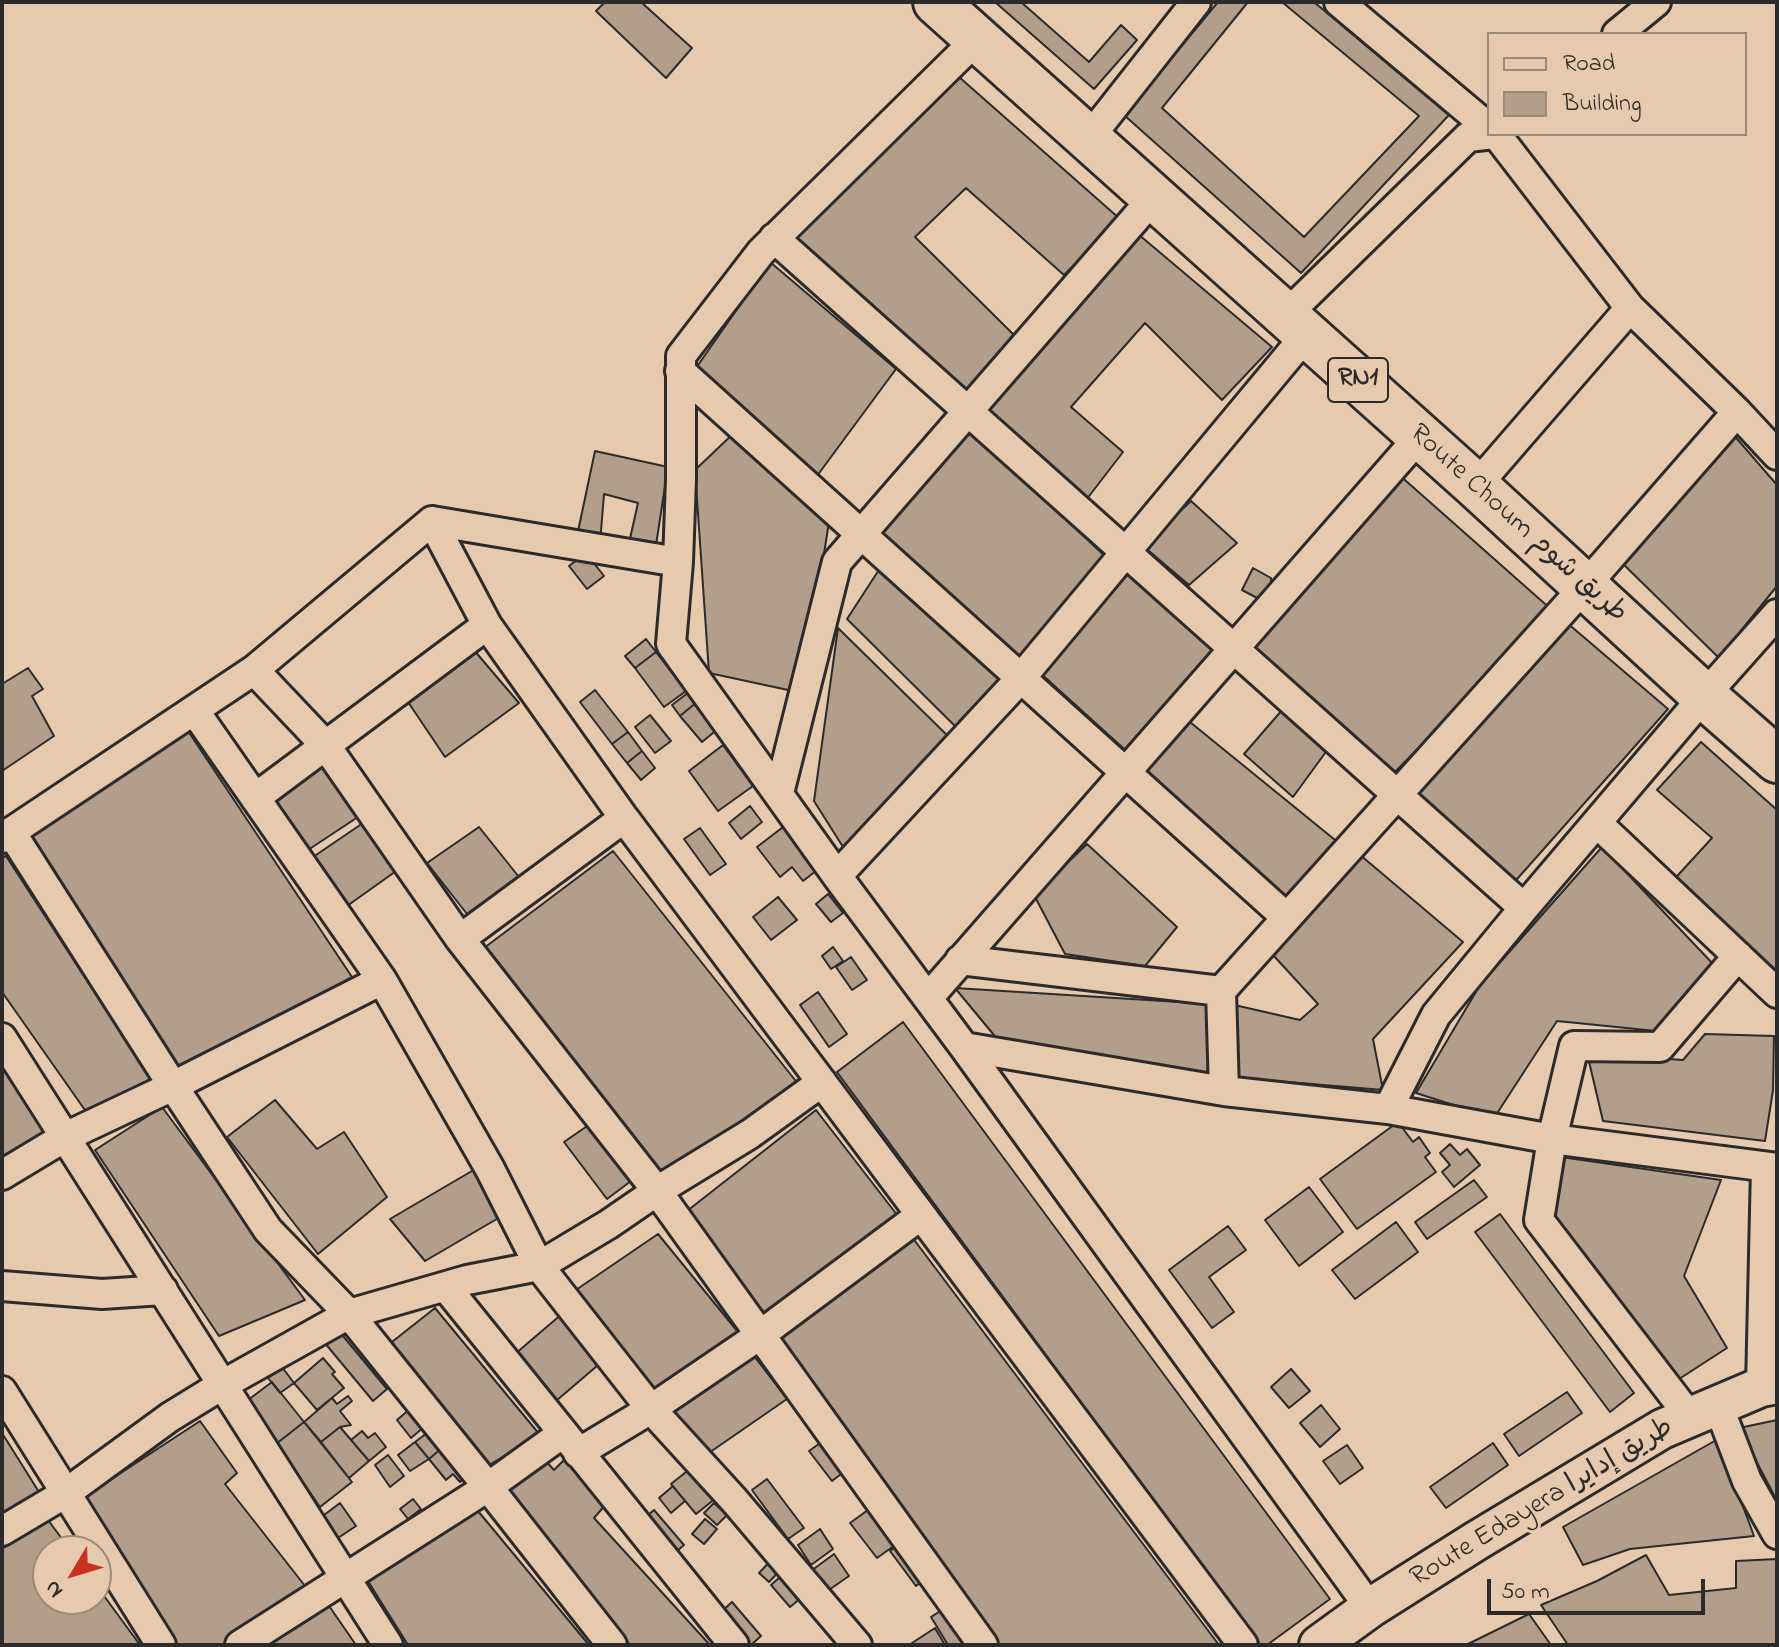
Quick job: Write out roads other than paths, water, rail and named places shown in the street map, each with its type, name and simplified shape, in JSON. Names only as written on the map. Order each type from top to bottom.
[{"type":"highway","name":"Route Choum طريق شوم","points":[[936,2],[1297,324],[1777,760]]},
{"type":"street","points":[[1089,138],[1196,2]]},
{"type":"street","points":[[1339,2],[1487,126]]},
{"type":"street","points":[[1619,32],[1656,2]]},
{"type":"street","points":[[977,39],[774,238],[681,356],[681,479],[671,644],[1370,1608]]},
{"type":"street","points":[[837,876],[1021,678],[1127,553],[1297,324],[1468,137],[1487,135]]},
{"type":"street","points":[[1497,136],[1630,308],[1777,455]]},
{"type":"street","points":[[779,793],[837,562],[1154,197]]},
{"type":"street","points":[[774,238],[1524,908]]},
{"type":"street","points":[[1476,486],[1630,308]]},
{"type":"street","points":[[680,371],[1286,917]]},
{"type":"street","points":[[1224,1091],[1221,991],[1737,412]]},
{"type":"street","points":[[928,998],[1420,436]]},
{"type":"street","points":[[612,1645],[349,1314],[268,1230],[6,835],[254,670],[432,521],[678,562]]},
{"type":"street","points":[[432,521],[487,625],[624,818],[1243,1645]]},
{"type":"street","points":[[1388,1109],[1436,1015],[1704,696],[1777,614]]},
{"type":"street","points":[[255,798],[487,625]]},
{"type":"street","points":[[254,670],[326,746],[460,939],[657,1191],[983,1645]]},
{"type":"street","points":[[194,710],[382,980],[490,1169],[539,1266],[651,1409],[734,1500],[857,1645]]},
{"type":"street","points":[[460,939],[624,818]]},
{"type":"street","points":[[1597,823],[1777,993]]},
{"type":"street","points":[[1738,956],[1660,1047],[1574,1046],[1552,1139],[1539,1220],[1704,1411],[1777,1534]]},
{"type":"street","points":[[960,960],[1221,991]]},
{"type":"street","points":[[2,1175],[65,1137],[382,980]]},
{"type":"street","points":[[2,1038],[388,1645]]},
{"type":"street","points":[[964,1047],[1224,1091],[1388,1109],[1552,1139],[1772,1168],[1769,1386]]},
{"type":"street","points":[[2,1531],[66,1493],[170,1417],[349,1314],[467,1280],[539,1266],[750,1134],[822,1082]]},
{"type":"street","points":[[240,1645],[488,1487],[570,1443],[651,1409],[760,1335],[921,1215]]},
{"type":"street","points":[[2,1286],[102,1294],[163,1290]]},
{"type":"street","points":[[446,1287],[734,1645]]},
{"type":"street","name":"Route Edayera طريق إدايرا","points":[[1319,1645],[1370,1608],[1662,1429],[1769,1386]]},
{"type":"street","points":[[2,1391],[161,1645]]}]
